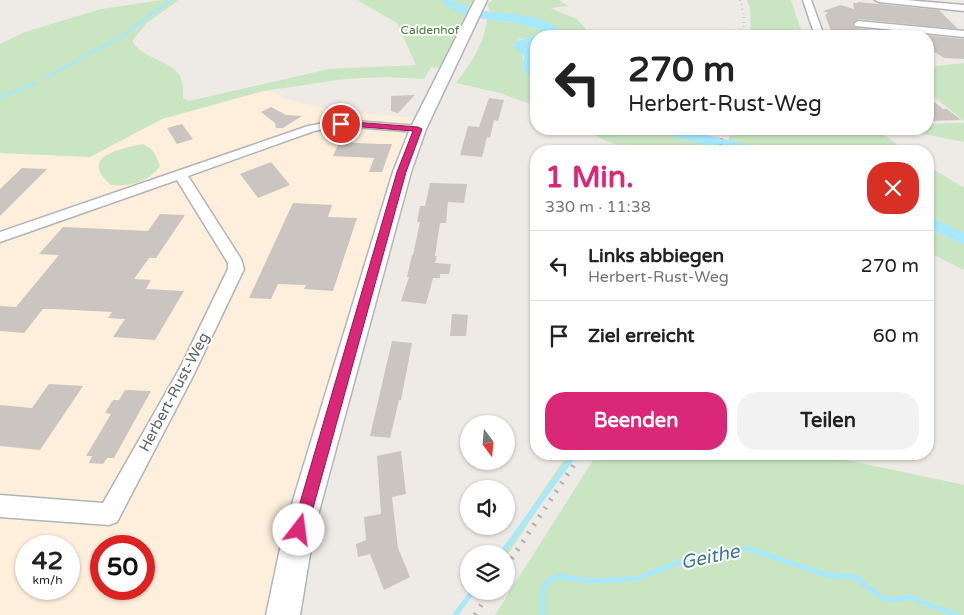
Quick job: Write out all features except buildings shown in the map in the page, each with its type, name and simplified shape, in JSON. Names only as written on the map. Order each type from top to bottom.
[{"type":"main road","points":[[283,615],[299,530],[402,172],[418,129],[480,2]]},
{"type":"street","points":[[807,0],[818,30]]},
{"type":"street","points":[[879,0],[963,8]]},
{"type":"street","points":[[858,24],[922,30]]},
{"type":"street","points":[[934,31],[964,34]]},
{"type":"street","points":[[0,237],[304,131],[327,125],[341,124],[418,129]]},
{"type":"street","name":"Herbert-Rust-Weg","points":[[1,508],[109,514],[186,373],[236,269],[236,263],[181,175]]},
{"type":"shaded area","points":[[263,91],[274,92],[285,99],[340,111],[414,118],[265,615],[0,615],[0,153],[90,157],[162,119]]},
{"type":"green space","name":"Caldenhof","points":[[163,0],[179,0],[147,23],[132,41],[144,53],[174,69],[182,82],[183,98],[189,101],[329,69],[416,65],[397,23],[357,0],[473,0],[442,68],[431,67],[424,79],[385,77],[345,79],[263,91],[162,119],[90,157],[0,153],[0,44],[25,32],[101,9]]},
{"type":"green space","points":[[493,0],[559,0],[568,6],[550,8],[577,19],[587,30],[557,30],[550,25],[491,12],[487,4]]},
{"type":"green space","points":[[747,0],[791,0],[801,30],[751,30],[750,8]]},
{"type":"green space","points":[[487,18],[525,24],[539,30],[530,30],[530,37],[517,40],[530,77],[530,104],[500,93],[456,83],[472,60],[486,27]]},
{"type":"green space","points":[[964,63],[964,121],[934,97],[934,66]]},
{"type":"green space","points":[[964,123],[964,142],[929,135],[934,135],[934,124]]},
{"type":"green space","points":[[594,135],[669,135],[708,145],[617,145]]},
{"type":"green space","points":[[730,135],[884,135],[898,145],[745,145],[728,141]]},
{"type":"green space","points":[[143,144],[152,150],[160,166],[145,180],[131,184],[111,185],[102,175],[99,167],[101,161],[114,152]]},
{"type":"green space","points":[[934,170],[964,188],[964,233],[934,219]]},
{"type":"green space","points":[[934,231],[964,245],[964,270],[934,255]]},
{"type":"green space","points":[[564,460],[570,460],[514,545],[506,545],[513,535],[515,535],[515,532]]},
{"type":"green space","points":[[593,460],[846,460],[964,485],[964,615],[495,615],[505,600],[515,600],[515,583]]},
{"type":"water","points":[[491,12],[550,25],[557,30],[540,30],[517,22],[487,18]]},
{"type":"water","points":[[530,37],[530,77],[524,71],[524,56],[514,47],[517,41]]},
{"type":"water","points":[[669,135],[700,135],[717,139],[716,145],[708,145]]},
{"type":"water","points":[[934,219],[964,233],[964,245],[934,231]]},
{"type":"waterway","points":[[46,78],[125,34],[171,0]]},
{"type":"waterway","points":[[447,0],[458,7],[472,12],[534,23],[550,30]]},
{"type":"waterway","points":[[0,97],[35,84]]},
{"type":"waterway","points":[[687,135],[727,145]]},
{"type":"waterway","points":[[508,545],[571,460]]},
{"type":"waterway","name":"Geithe","points":[[543,615],[543,591],[548,581],[559,576],[586,581],[636,579],[687,559],[747,548],[826,575],[855,577],[882,598],[894,600],[909,597],[957,615]]},
{"type":"waterway","points":[[455,615],[466,600]]},
{"type":"railway","points":[[740,0],[744,17],[744,30]]},
{"type":"railway","points":[[720,145],[723,135]]},
{"type":"railway","points":[[515,553],[577,460]]},
{"type":"railway","points":[[475,615],[484,600]]},
{"type":"route","points":[[299,530],[402,172],[418,129],[341,124]]}]
